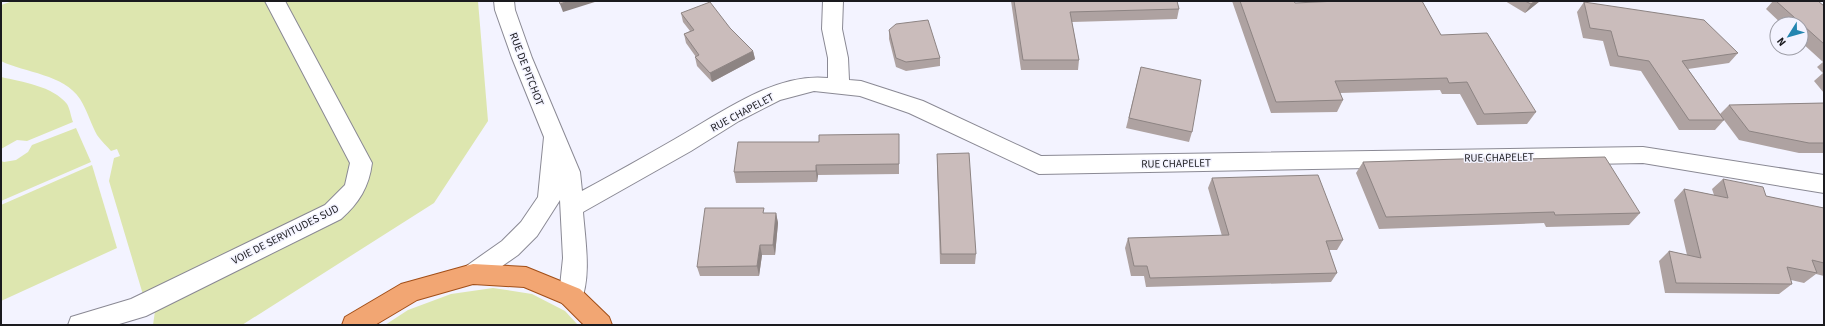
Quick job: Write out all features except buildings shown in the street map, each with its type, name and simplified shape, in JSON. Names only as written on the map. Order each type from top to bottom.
[{"type":"main road","points":[[354,325],[410,291],[473,274],[526,277],[571,296],[600,325]]},
{"type":"street","name":"VOIE DE SERVITUDES SUD","points":[[80,325],[137,308],[333,212],[348,200],[360,179],[361,163],[275,1]]},
{"type":"street","name":"RUE DE PITCHOT","points":[[504,1],[505,10],[522,58],[569,172],[575,258],[571,296]]},
{"type":"street","points":[[833,1],[832,29],[838,58],[839,87]]},
{"type":"street","name":"RUE CHAPELET","points":[[572,207],[683,145],[732,115],[774,94],[814,84],[861,89],[916,107],[1039,164],[1643,155],[1824,184]]},
{"type":"street","points":[[473,274],[510,248],[529,229],[549,199],[554,137]]},
{"type":"green space","points":[[13,1],[266,1],[354,164],[343,197],[144,298],[109,181],[114,158],[120,156],[117,149],[111,151],[99,137],[80,99],[64,84],[44,75],[1,61],[1,5]]},
{"type":"green space","points":[[277,1],[478,1],[488,121],[434,203],[242,325],[153,325],[156,304],[363,189]]},
{"type":"green space","points":[[1,77],[37,86],[54,93],[67,104],[73,122],[27,141],[17,140],[1,149]]},
{"type":"green space","points":[[76,128],[91,162],[1,201],[1,161],[16,160],[28,152],[32,145]]},
{"type":"green space","points":[[92,165],[117,248],[1,301],[1,205]]},
{"type":"green space","points":[[493,288],[532,294],[565,311],[578,325],[385,325],[408,310],[451,294]]}]
